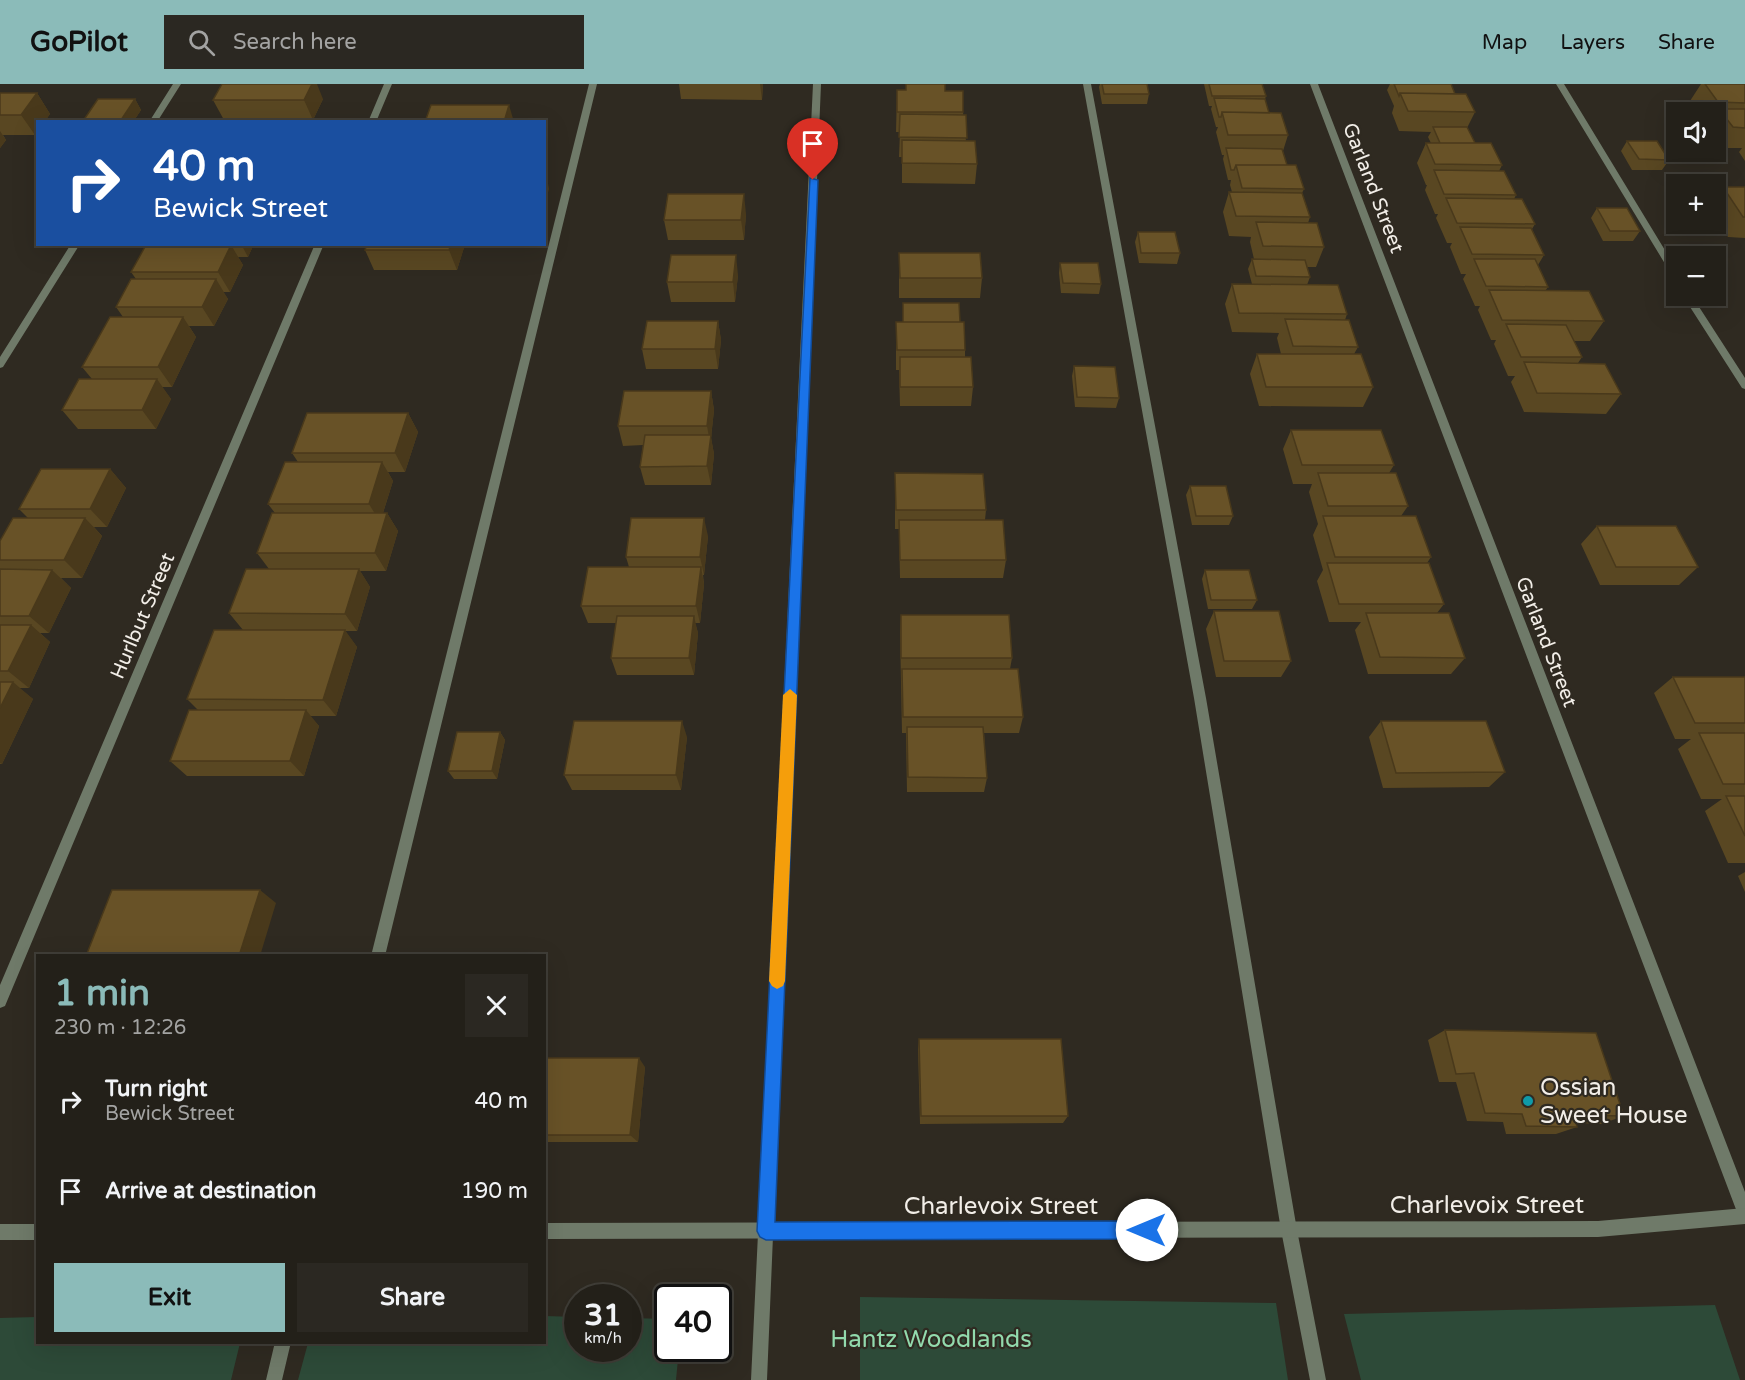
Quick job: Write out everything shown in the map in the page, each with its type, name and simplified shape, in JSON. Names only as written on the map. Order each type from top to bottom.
[{"type":"street","points":[[154,120],[177,84]]},
{"type":"street","points":[[373,120],[388,84]]},
{"type":"street","points":[[378,954],[592,84]]},
{"type":"street","points":[[759,1380],[817,84]]},
{"type":"street","points":[[1087,84],[1200,698],[1289,1230],[1318,1380]]},
{"type":"street","name":"Garland Street","points":[[1314,84],[1745,1214]]},
{"type":"street","points":[[1560,84],[1666,259]]},
{"type":"street","points":[[0,365],[75,246]]},
{"type":"street","name":"Hurlbut Street","points":[[0,1001],[319,246]]},
{"type":"street","points":[[1694,306],[1745,386]]},
{"type":"street","name":"Charlevoix Street","points":[[546,1231],[1598,1229],[1745,1214]]},
{"type":"street","points":[[0,1232],[36,1232]]},
{"type":"street","points":[[273,1380],[282,1344]]},
{"type":"green space","name":"Hantz Woodlands","points":[[860,1297],[1276,1303],[1288,1380],[860,1380]]},
{"type":"green space","points":[[1715,1305],[1740,1380],[1361,1380],[1344,1314]]},
{"type":"green space","points":[[546,1316],[564,1317],[564,1362],[642,1362],[642,1318],[654,1319],[654,1362],[678,1362],[676,1380],[298,1380],[308,1344],[546,1344]]},
{"type":"green space","points":[[36,1317],[36,1344],[240,1344],[231,1380],[0,1380],[0,1318]]},
{"type":"building","points":[[222,84],[312,84],[304,100],[213,100]]},
{"type":"building","points":[[906,84],[945,84],[945,91],[963,91],[963,112],[897,112],[897,90],[906,90]]},
{"type":"building","points":[[1102,84],[1147,84],[1149,94],[1104,94]]},
{"type":"building","points":[[1209,84],[1262,84],[1266,96],[1212,96]]},
{"type":"building","points":[[1394,84],[1451,84],[1455,94],[1400,93],[1399,96]]},
{"type":"building","points":[[1705,84],[1745,84],[1745,103],[1718,102]]},
{"type":"building","points":[[0,93],[37,93],[21,115],[0,115]]},
{"type":"building","points":[[1400,93],[1466,94],[1475,112],[1408,111]]},
{"type":"building","points":[[1214,98],[1265,99],[1269,113],[1222,112],[1219,117]]},
{"type":"building","points":[[98,99],[135,99],[121,120],[84,120]]},
{"type":"building","points":[[431,105],[509,105],[505,120],[426,120]]},
{"type":"building","points":[[1726,109],[1745,109],[1745,128],[1733,127],[1726,118]]},
{"type":"building","points":[[1222,112],[1281,113],[1288,135],[1228,135]]},
{"type":"building","points":[[900,114],[966,115],[967,138],[899,137]]},
{"type":"building","points":[[1433,127],[1467,127],[1475,143],[1440,143]]},
{"type":"building","points":[[902,140],[975,141],[977,164],[902,163]]},
{"type":"building","points":[[1627,141],[1657,141],[1666,155],[1666,160],[1639,159]]},
{"type":"building","points":[[1426,143],[1491,143],[1502,165],[1435,164]]},
{"type":"building","points":[[1226,148],[1282,149],[1287,165],[1236,165],[1234,170],[1231,170]]},
{"type":"building","points":[[1236,165],[1296,165],[1304,189],[1242,188]]},
{"type":"building","points":[[1434,170],[1504,171],[1516,195],[1444,194]]},
{"type":"building","points":[[1726,187],[1745,187],[1745,217],[1726,192]]},
{"type":"building","points":[[1229,192],[1302,193],[1310,217],[1236,216]]},
{"type":"building","points":[[668,194],[744,194],[741,220],[664,220]]},
{"type":"building","points":[[1446,198],[1522,199],[1535,224],[1457,223]]},
{"type":"building","points":[[1597,208],[1627,208],[1640,231],[1610,231]]},
{"type":"building","points":[[1256,222],[1317,223],[1324,247],[1263,246]]},
{"type":"building","points":[[1460,227],[1531,228],[1544,255],[1472,254]]},
{"type":"building","points":[[1138,232],[1175,232],[1180,253],[1141,253]]},
{"type":"building","points":[[145,246],[231,246],[218,272],[131,272]]},
{"type":"building","points":[[366,246],[450,246],[449,250],[365,250]]},
{"type":"building","points":[[899,253],[980,253],[982,278],[900,278]]},
{"type":"building","points":[[671,255],[736,255],[733,282],[667,282]]},
{"type":"building","points":[[1252,259],[1305,260],[1310,277],[1256,276]]},
{"type":"building","points":[[1474,259],[1535,259],[1548,287],[1486,286]]},
{"type":"building","points":[[1060,263],[1098,263],[1101,284],[1063,283]]},
{"type":"building","points":[[131,279],[216,279],[202,307],[116,307]]},
{"type":"building","points":[[1232,284],[1338,285],[1347,314],[1239,313]]},
{"type":"building","points":[[1489,290],[1589,291],[1604,321],[1502,320]]},
{"type":"building","points":[[903,303],[959,303],[960,322],[903,322]]},
{"type":"building","points":[[110,317],[183,317],[158,367],[82,367]]},
{"type":"building","points":[[1285,319],[1349,320],[1358,347],[1293,346]]},
{"type":"building","points":[[647,321],[718,321],[715,349],[642,349]]},
{"type":"building","points":[[896,322],[964,322],[965,350],[897,350]]},
{"type":"building","points":[[1506,324],[1566,325],[1582,357],[1521,357]]},
{"type":"building","points":[[1257,354],[1361,354],[1373,387],[1266,387]]},
{"type":"building","points":[[900,357],[971,357],[973,387],[900,387]]},
{"type":"building","points":[[1524,362],[1605,364],[1621,394],[1537,393]]},
{"type":"building","points":[[1074,366],[1115,367],[1119,398],[1077,397]]},
{"type":"building","points":[[79,379],[157,379],[142,410],[62,410]]},
{"type":"building","points":[[624,391],[711,391],[707,426],[618,426]]},
{"type":"building","points":[[307,413],[408,413],[395,453],[292,453]]},
{"type":"building","points":[[1291,430],[1381,430],[1394,465],[1302,465]]},
{"type":"building","points":[[645,435],[711,435],[707,466],[640,467]]},
{"type":"building","points":[[285,462],[382,462],[369,504],[268,504]]},
{"type":"building","points":[[41,469],[110,469],[90,509],[19,509]]},
{"type":"building","points":[[895,473],[983,474],[986,510],[896,510]]},
{"type":"building","points":[[1318,473],[1396,473],[1408,506],[1328,506]]},
{"type":"building","points":[[1190,486],[1226,486],[1233,516],[1196,516]]},
{"type":"building","points":[[272,513],[387,513],[375,553],[257,553]]},
{"type":"building","points":[[1323,516],[1416,516],[1431,557],[1335,557]]},
{"type":"building","points":[[13,518],[85,518],[64,560],[0,560],[0,541]]},
{"type":"building","points":[[631,518],[704,518],[700,557],[626,557]]},
{"type":"building","points":[[899,520],[1003,520],[1006,560],[900,560]]},
{"type":"building","points":[[1597,526],[1676,526],[1698,567],[1616,567]]},
{"type":"building","points":[[1327,563],[1429,563],[1444,604],[1339,604]]},
{"type":"building","points":[[588,567],[701,567],[696,606],[581,606]]},
{"type":"building","points":[[0,569],[52,570],[29,616],[0,616]]},
{"type":"building","points":[[246,569],[359,569],[345,614],[229,613]]},
{"type":"building","points":[[1205,570],[1249,570],[1257,600],[1211,600]]},
{"type":"building","points":[[1214,611],[1279,611],[1291,661],[1224,661]]},
{"type":"building","points":[[1366,613],[1449,613],[1465,658],[1380,657]]},
{"type":"building","points":[[901,615],[1009,615],[1012,658],[901,658]]},
{"type":"building","points":[[617,616],[694,616],[689,658],[611,658]]},
{"type":"building","points":[[0,625],[31,625],[8,671],[0,671]]},
{"type":"building","points":[[214,630],[345,630],[323,700],[187,699]]},
{"type":"building","points":[[902,669],[1018,669],[1023,717],[903,717]]},
{"type":"building","points":[[1673,677],[1745,677],[1745,723],[1695,723]]},
{"type":"building","points":[[0,682],[13,682],[0,708]]},
{"type":"building","points":[[189,710],[306,710],[290,761],[170,761]]},
{"type":"building","points":[[574,721],[682,721],[676,775],[564,775]]},
{"type":"building","points":[[1381,721],[1486,721],[1505,772],[1396,773]]},
{"type":"building","points":[[907,727],[983,727],[987,778],[908,777]]},
{"type":"building","points":[[457,732],[500,732],[492,771],[448,771]]},
{"type":"building","points":[[1699,733],[1745,733],[1745,784],[1723,784]]},
{"type":"building","points":[[1726,796],[1745,796],[1745,836]]},
{"type":"building","points":[[112,890],[260,890],[240,954],[87,954]]},
{"type":"building","name":"Ossian Sweet House","points":[[1445,1030],[1596,1033],[1624,1116],[1574,1115],[1577,1127],[1526,1126],[1522,1114],[1485,1113],[1474,1073],[1456,1074]]},
{"type":"building","points":[[919,1039],[1061,1039],[1068,1116],[921,1116]]},
{"type":"building","points":[[546,1058],[639,1058],[630,1135],[546,1135]]},
{"type":"slow traffic","points":[[777,981],[790,695]]},
{"type":"place","name":"Ossian Sweet House","points":[[1528,1101]]},
{"type":"route","points":[[813,180],[766,1231],[1147,1230]]}]
